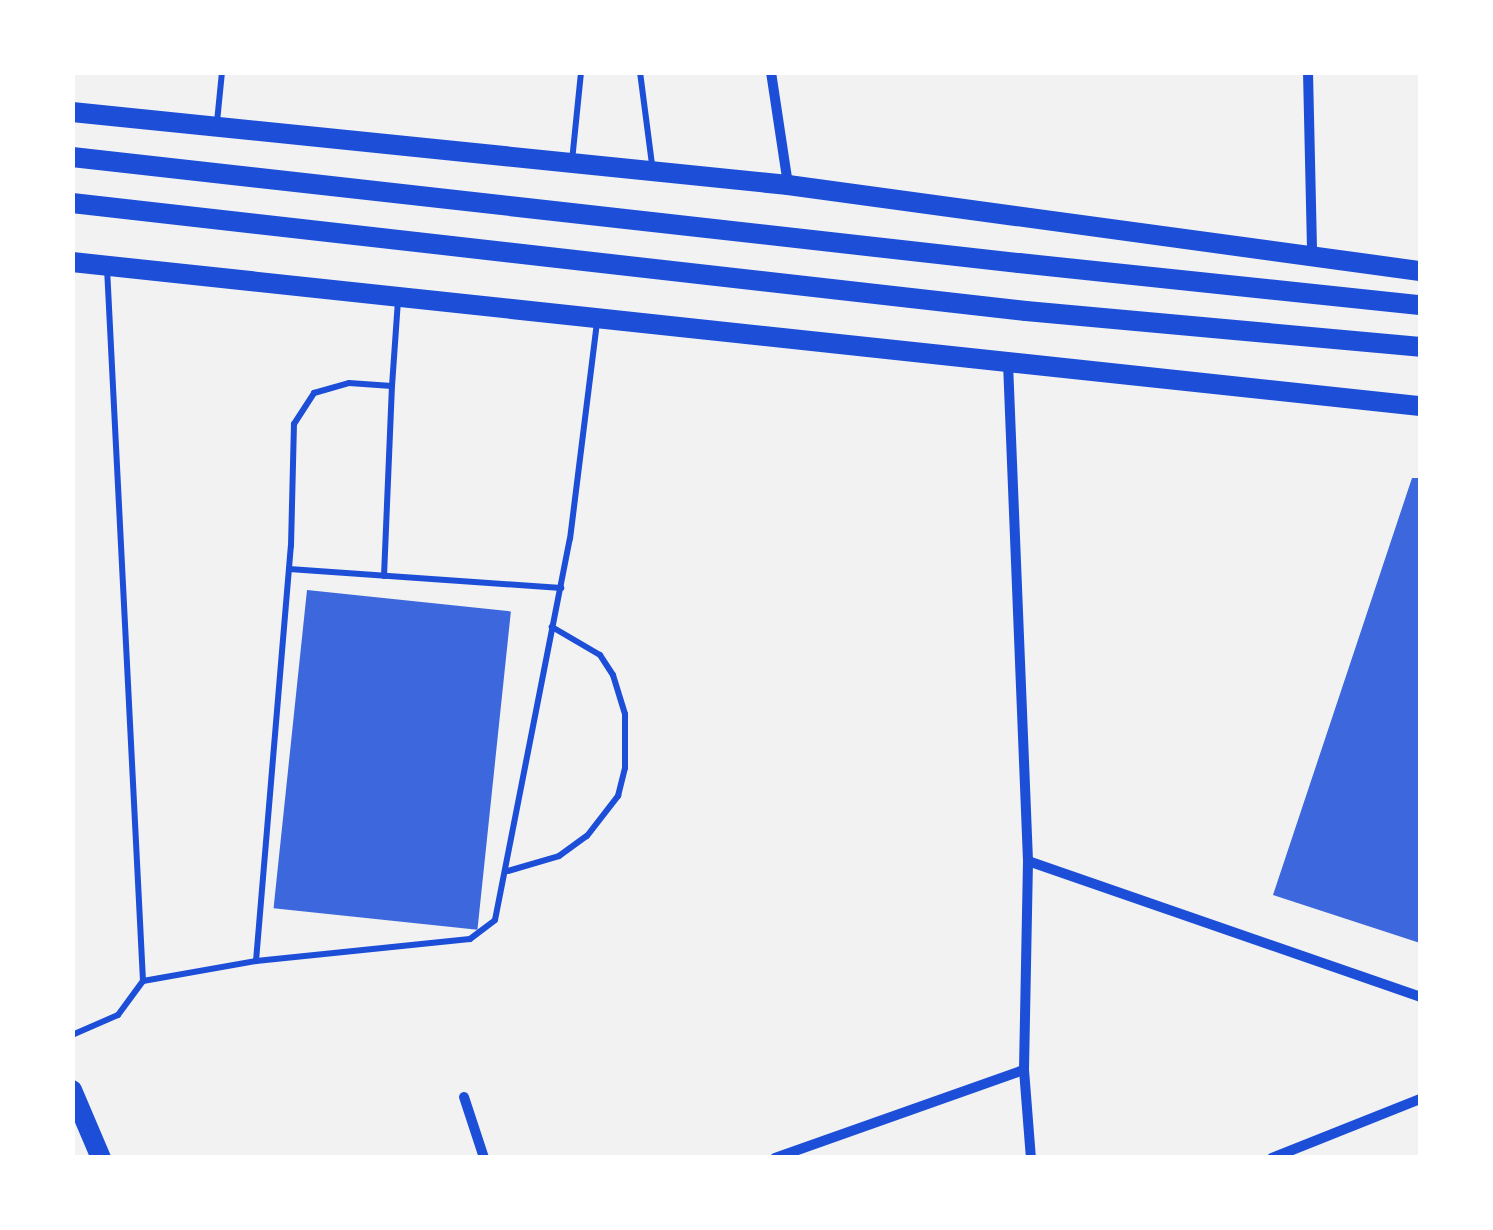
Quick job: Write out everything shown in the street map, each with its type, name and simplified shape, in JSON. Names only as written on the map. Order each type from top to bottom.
[{"type":"main road","points":[[72,112],[788,185],[1420,271]]},
{"type":"main road","points":[[72,157],[1420,305]]},
{"type":"main road","points":[[72,204],[1026,312],[1420,347]]},
{"type":"main road","points":[[72,262],[1420,406]]},
{"type":"main road","points":[[72,1090],[101,1158]]},
{"type":"street","points":[[771,72],[788,185]]},
{"type":"street","points":[[1308,72],[1312,255]]},
{"type":"street","points":[[1008,363],[1028,861],[1024,1070],[1030,1158]]},
{"type":"street","points":[[1028,861],[1420,997]]},
{"type":"street","points":[[775,1158],[1024,1070]]},
{"type":"street","points":[[464,1097],[484,1158]]},
{"type":"street","points":[[1272,1158],[1420,1099]]},
{"type":"lane","points":[[216,129],[222,72]]},
{"type":"lane","points":[[572,162],[581,72]]},
{"type":"lane","points":[[640,72],[653,172]]},
{"type":"lane","points":[[72,1035],[118,1015],[143,981],[108,266]]},
{"type":"lane","points":[[384,576],[398,298]]},
{"type":"lane","points":[[143,981],[256,961],[470,939],[495,920],[508,870],[560,588],[597,320]]},
{"type":"lane","points":[[256,961],[289,569],[294,424],[314,393],[349,384],[392,386]]},
{"type":"lane","points":[[289,569],[560,588]]},
{"type":"lane","points":[[508,870],[559,856],[588,836],[618,796],[625,768],[625,714],[613,675],[600,655],[552,627]]},
{"type":"building","points":[[1412,478],[1420,478],[1420,943],[1273,895]]},
{"type":"building","points":[[307,590],[511,611],[477,930],[274,908]]}]
